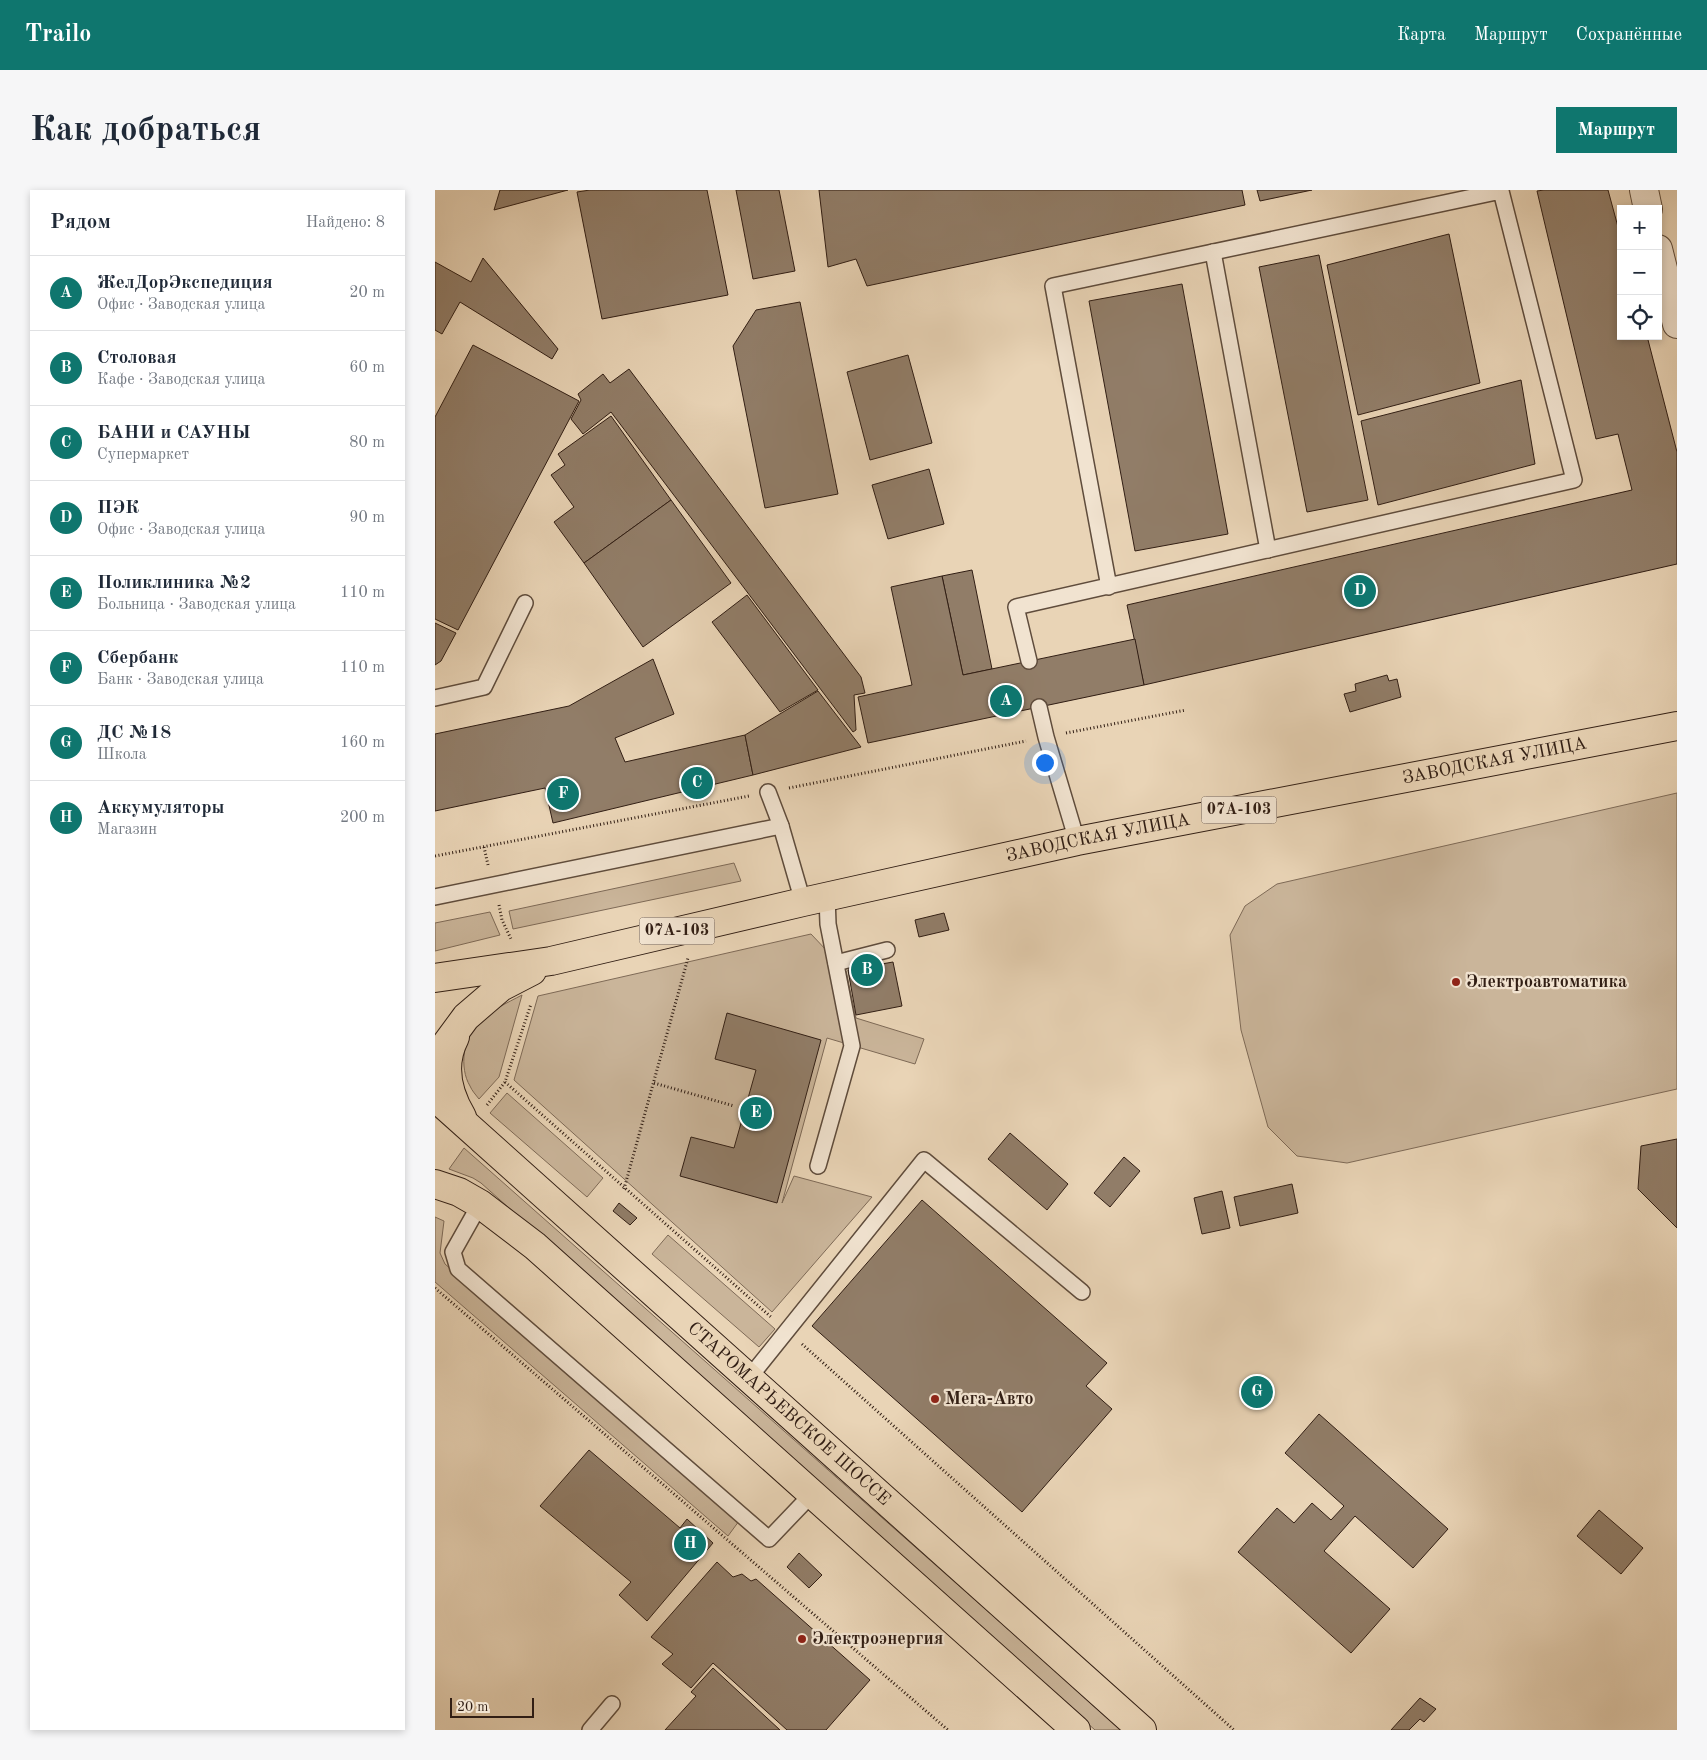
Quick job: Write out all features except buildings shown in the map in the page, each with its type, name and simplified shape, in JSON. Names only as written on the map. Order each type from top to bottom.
[{"type":"main road","name":"ЗАВОДСКАЯ УЛИЦА","points":[[466,1017],[501,986],[524,969],[551,961],[815,899],[1077,841],[1677,726]]},
{"type":"main road","points":[[435,978],[524,969]]},
{"type":"main road","points":[[435,1060],[466,1017]]},
{"type":"main road","points":[[466,1017],[452,1043],[447,1073],[449,1089],[455,1106],[469,1127]]},
{"type":"main road","name":"СТАРОМАРЬЕВСКОЕ ШОССЕ","points":[[435,1097],[1142,1730]]},
{"type":"main road","points":[[435,1184],[459,1192],[480,1204],[535,1246],[1070,1728]]},
{"type":"street","points":[[1644,190],[1647,205]]},
{"type":"street","points":[[1658,250],[1677,324]]},
{"type":"lane","points":[[1029,661],[1016,607],[1109,586],[1268,550],[1574,480],[1501,191],[1053,286],[1109,586]]},
{"type":"lane","points":[[1213,252],[1268,550]]},
{"type":"lane","points":[[435,698],[484,687],[525,602]]},
{"type":"lane","points":[[1039,707],[1077,841]]},
{"type":"lane","points":[[768,792],[781,826],[827,924],[852,1046],[817,1166]]},
{"type":"lane","points":[[435,897],[781,826]]},
{"type":"lane","points":[[835,962],[887,950]]},
{"type":"lane","points":[[749,1378],[924,1160],[1082,1292]]},
{"type":"lane","points":[[480,1204],[453,1252],[458,1269],[769,1539],[812,1494]]},
{"type":"lane","points":[[591,1730],[612,1704]]},
{"type":"path","points":[[435,856],[1186,710]]},
{"type":"path","points":[[469,1127],[505,1082],[535,991],[502,920],[484,847]]},
{"type":"path","points":[[625,1189],[689,954]]},
{"type":"path","points":[[505,1082],[787,1330],[1235,1730]]},
{"type":"path","points":[[654,1083],[733,1106]]},
{"type":"path","points":[[435,1288],[948,1730]]},
{"type":"shaded area","name":"Электроавтоматика","points":[[1677,793],[1677,1089],[1347,1163],[1297,1156],[1268,1127],[1241,1030],[1230,935],[1245,906],[1277,884]]},
{"type":"shaded area","points":[[734,863],[741,881],[513,929],[509,911]]},
{"type":"shaded area","points":[[490,912],[500,935],[435,951],[435,923]]},
{"type":"shaded area","points":[[811,934],[846,971],[856,1018],[924,1039],[915,1064],[827,1038],[782,1203],[794,1176],[872,1197],[772,1312],[514,1080],[538,996]]},
{"type":"shaded area","points":[[522,995],[499,1077],[479,1099],[471,1088],[465,1070],[464,1052],[469,1035],[479,1022],[489,1014]]},
{"type":"shaded area","points":[[507,1093],[603,1178],[587,1197],[490,1113]]},
{"type":"shaded area","points":[[464,1148],[1122,1730],[1095,1730],[481,1183],[449,1169]]},
{"type":"shaded area","points":[[435,1217],[444,1221],[440,1253],[445,1264],[739,1521],[728,1536],[435,1282]]},
{"type":"shaded area","points":[[668,1235],[775,1329],[759,1347],[652,1254]]},
{"type":"place","name":"ПЭК","points":[[1360,591]]},
{"type":"place","name":"ЖелДорЭкспедиция","points":[[1006,701]]},
{"type":"place","name":"БАНИ и САУНЫ","points":[[697,783]]},
{"type":"place","name":"Сбербанк","points":[[563,794]]},
{"type":"place","name":"Столовая","points":[[867,970]]},
{"type":"place","name":"Электроавтоматика","points":[[1456,982]]},
{"type":"place","name":"Поликлиника №2","points":[[756,1113]]},
{"type":"place","name":"ДС №18","points":[[1257,1392]]},
{"type":"place","name":"Мега-Авто","points":[[935,1399]]},
{"type":"place","name":"Аккумуляторы","points":[[690,1544]]},
{"type":"place","name":"Электроэнергия","points":[[802,1639]]}]
